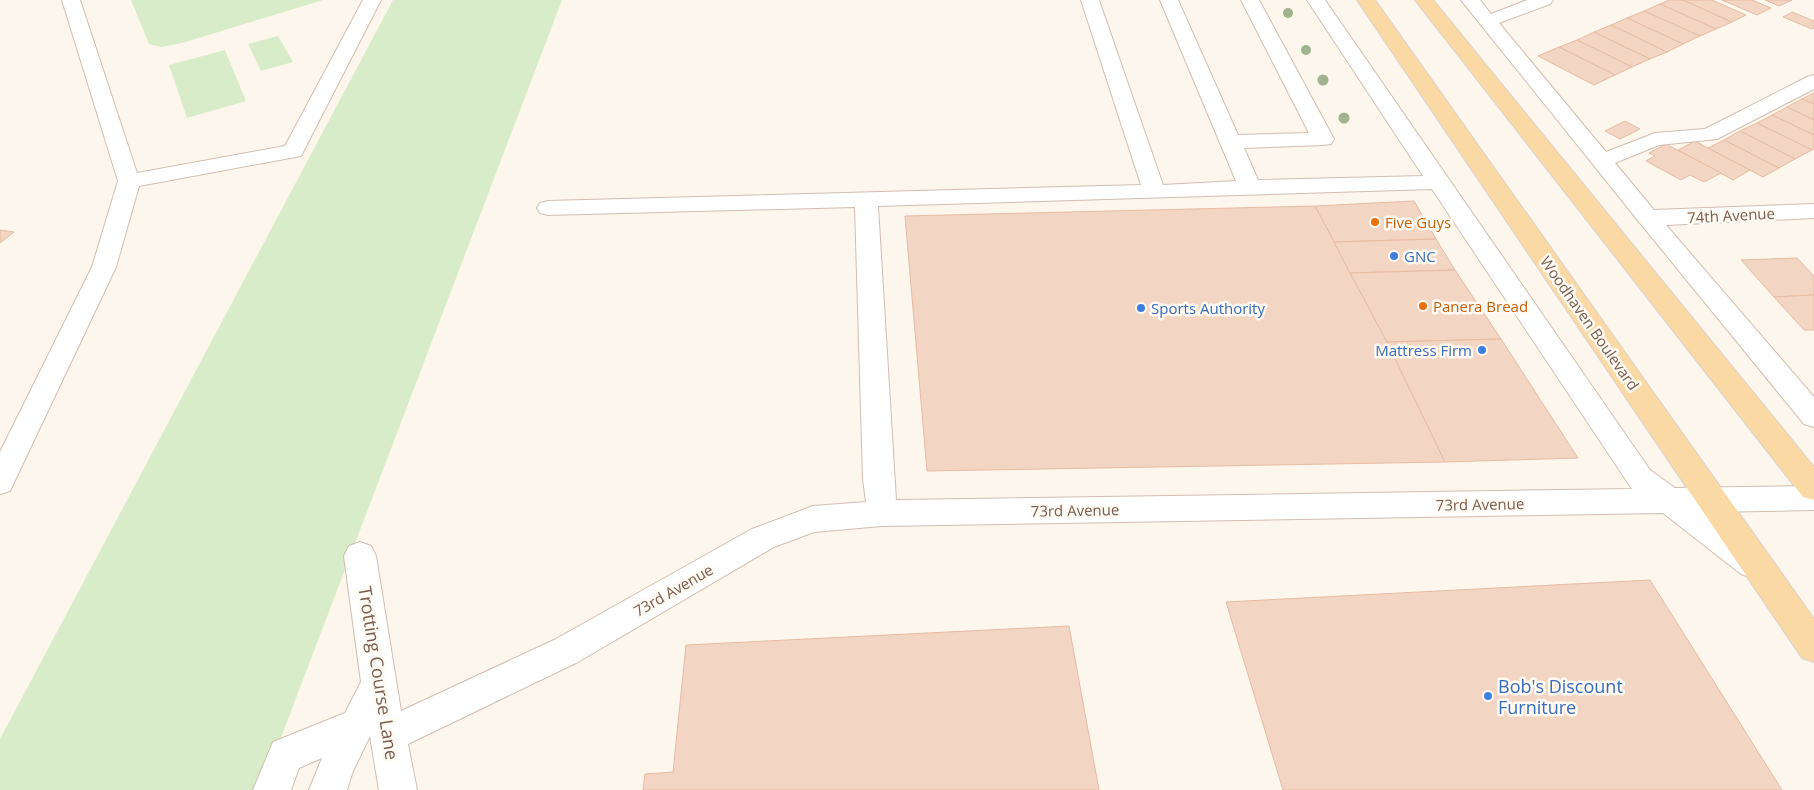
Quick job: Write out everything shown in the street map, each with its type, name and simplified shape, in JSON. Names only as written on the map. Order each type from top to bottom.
[{"type":"main road","name":"Woodhaven Boulevard","points":[[1366,0],[1814,646]]},
{"type":"main road","points":[[1424,0],[1814,488]]},
{"type":"street","points":[[0,482],[104,268],[129,181],[70,0]]},
{"type":"street","points":[[129,181],[293,151],[372,0]]},
{"type":"street","points":[[1090,0],[1154,192]]},
{"type":"street","points":[[1169,0],[1250,187]]},
{"type":"street","points":[[1231,142],[1323,140],[1250,0]]},
{"type":"street","points":[[1316,0],[1640,478],[1762,571]]},
{"type":"street","points":[[1470,0],[1648,218],[1814,416]]},
{"type":"street","points":[[1488,21],[1544,0]]},
{"type":"street","points":[[1602,161],[1654,139],[1710,135],[1814,81]]},
{"type":"street","points":[[548,208],[1154,192],[1250,187],[1440,182]]},
{"type":"street","points":[[866,200],[878,479],[882,513]]},
{"type":"street","name":"74th Avenue","points":[[1648,218],[1814,211]]},
{"type":"street","name":"73rd Avenue","points":[[272,790],[286,755],[373,730],[566,651],[763,538],[813,519],[882,513],[1814,498]]},
{"type":"street","name":"Trotting Course Lane","points":[[360,556],[380,684],[373,730],[398,790]]},
{"type":"street","points":[[328,790],[373,730]]},
{"type":"green space","points":[[131,0],[323,0],[182,43],[161,47],[149,44]]},
{"type":"green space","points":[[393,0],[562,0],[261,790],[0,790],[0,739]]},
{"type":"green space","points":[[278,36],[293,62],[261,71],[248,44]]},
{"type":"green space","points":[[225,50],[246,101],[187,118],[169,65]]},
{"type":"building","points":[[1669,0],[1683,0],[1732,22],[1716,29],[1660,4]]},
{"type":"building","points":[[1683,0],[1712,0],[1746,15],[1732,22]]},
{"type":"building","points":[[1722,0],[1752,0],[1771,8],[1757,15]]},
{"type":"building","points":[[1765,0],[1792,0],[1779,6]]},
{"type":"building","points":[[1660,4],[1716,29],[1700,36],[1644,11]]},
{"type":"building","points":[[1644,11],[1700,36],[1683,44],[1627,18]]},
{"type":"building","points":[[1792,12],[1814,21],[1814,28],[1812,29],[1783,17]]},
{"type":"building","points":[[1627,18],[1683,44],[1667,52],[1611,25]]},
{"type":"building","points":[[1611,25],[1667,52],[1650,59],[1594,32]]},
{"type":"building","points":[[1594,32],[1650,59],[1632,67],[1577,40]]},
{"type":"building","points":[[1577,40],[1632,67],[1615,75],[1559,47]]},
{"type":"building","points":[[1559,47],[1615,75],[1594,85],[1538,56]]},
{"type":"building","points":[[1814,93],[1814,104],[1802,99]]},
{"type":"building","points":[[1802,99],[1814,104],[1814,120],[1787,107]]},
{"type":"building","points":[[1787,107],[1814,120],[1814,135],[1772,115]]},
{"type":"building","points":[[1772,115],[1814,135],[1814,149],[1812,150],[1757,123]]},
{"type":"building","points":[[1625,121],[1640,129],[1620,139],[1605,131]]},
{"type":"building","points":[[1757,123],[1812,150],[1795,159],[1740,131]]},
{"type":"building","points":[[1740,131],[1795,159],[1779,168],[1724,140]]},
{"type":"building","points":[[1724,140],[1779,168],[1763,177],[1708,148]]},
{"type":"building","points":[[1695,141],[1750,170],[1733,180],[1678,150]]},
{"type":"building","points":[[1666,144],[1721,173],[1704,182],[1690,175],[1681,180],[1646,161],[1655,156],[1649,153]]},
{"type":"building","name":"Five Guys","points":[[1414,201],[1436,239],[1334,242],[1315,206]]},
{"type":"building","name":"Sports Authority","points":[[1315,206],[1387,342],[1445,462],[927,471],[905,216]]},
{"type":"building","points":[[0,230],[14,232],[0,243]]},
{"type":"building","name":"GNC","points":[[1436,239],[1455,270],[1350,273],[1334,242]]},
{"type":"building","points":[[1797,258],[1814,276],[1814,295],[1774,297],[1741,260]]},
{"type":"building","name":"Panera Bread","points":[[1455,270],[1501,339],[1387,342],[1350,273]]},
{"type":"building","points":[[1814,295],[1814,330],[1804,330],[1774,297]]},
{"type":"building","points":[[1501,339],[1578,458],[1445,462],[1387,342]]},
{"type":"building","name":"Bob's Discount Furniture","points":[[1650,580],[1782,790],[1283,790],[1226,602]]},
{"type":"building","points":[[1069,626],[1099,790],[643,790],[645,774],[673,772],[686,645]]},
{"type":"place","name":"Five Guys","points":[[1375,222]]},
{"type":"place","name":"GNC","points":[[1394,256]]},
{"type":"place","name":"Panera Bread","points":[[1423,306]]},
{"type":"place","name":"Sports Authority","points":[[1141,308]]},
{"type":"place","name":"Mattress Firm","points":[[1482,350]]},
{"type":"place","name":"Bob's Discount Furniture","points":[[1488,696]]}]
